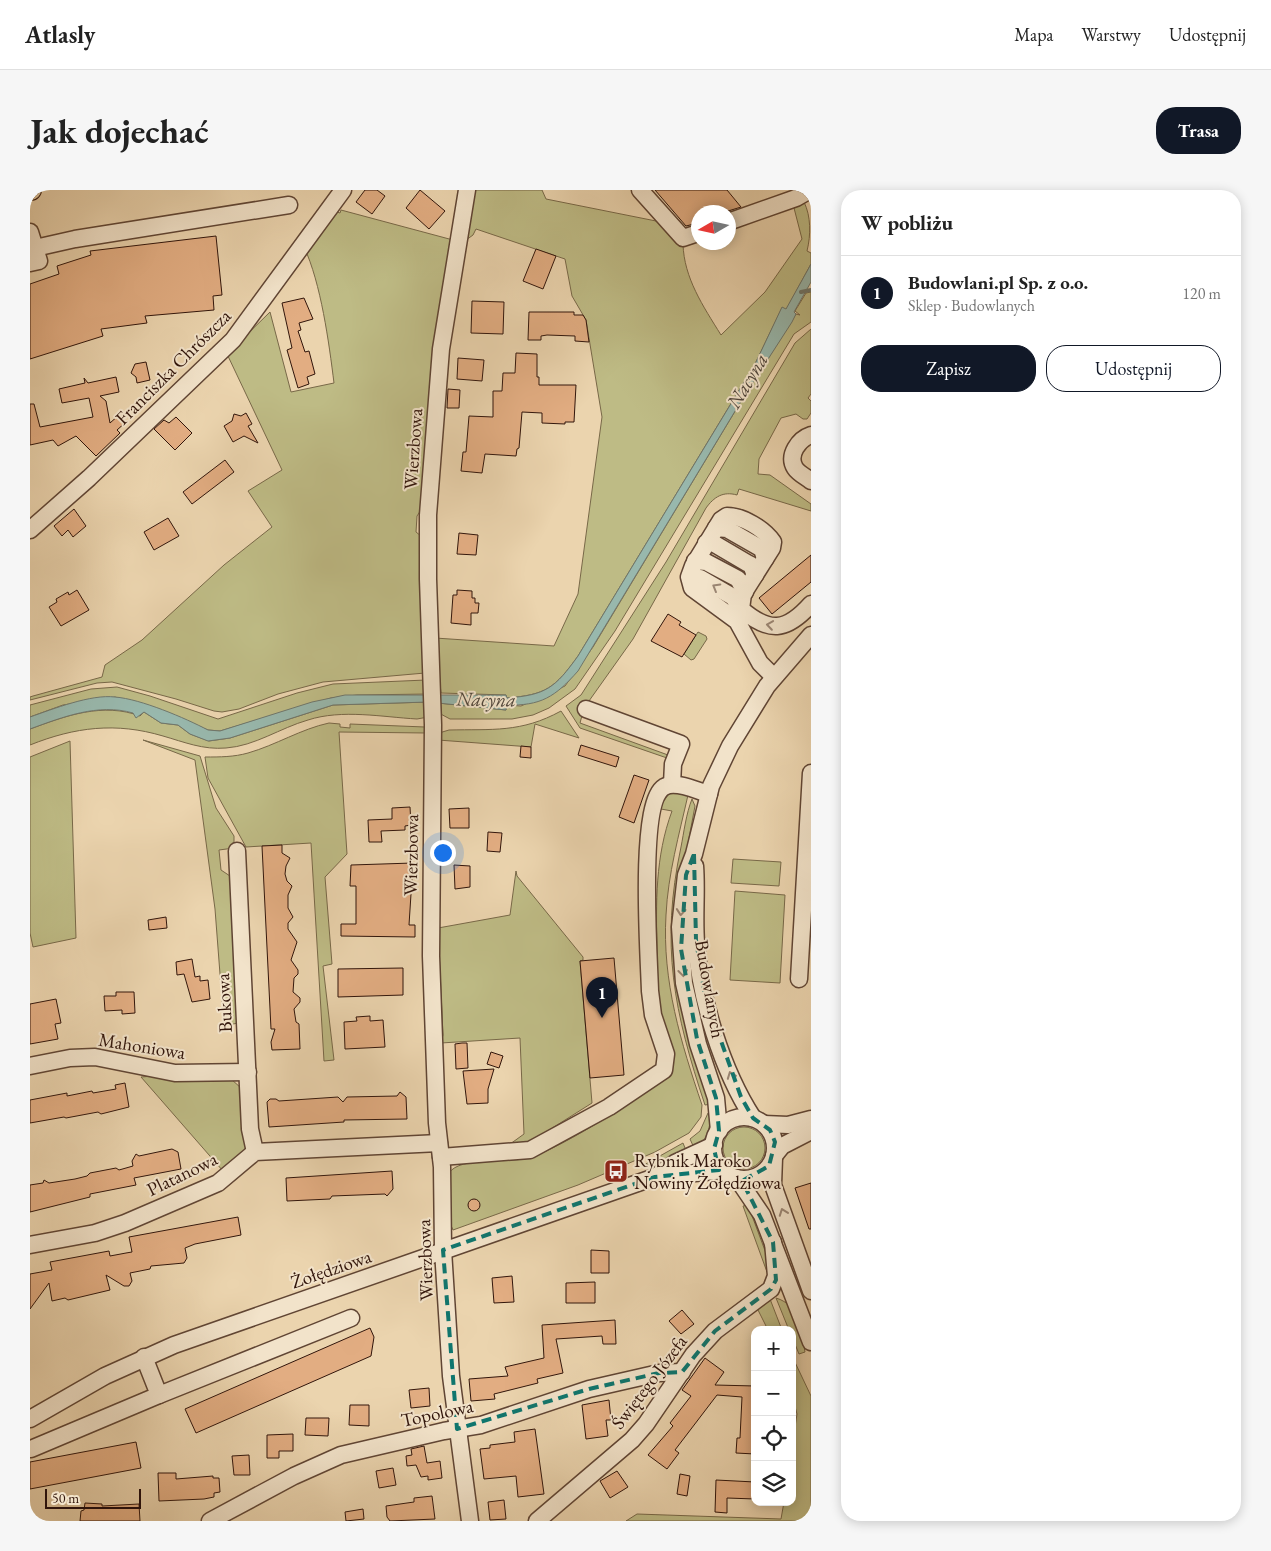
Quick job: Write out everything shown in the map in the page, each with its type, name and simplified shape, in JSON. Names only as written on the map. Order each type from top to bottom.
[{"type":"street","name":"Franciszka Chrószcza","points":[[30,530],[89,478],[233,340],[343,190]]},
{"type":"street","name":"Wierzbowa","points":[[467,190],[441,349],[430,495],[428,579],[432,683],[431,956],[444,1250],[451,1376],[470,1521]]},
{"type":"street","points":[[640,190],[683,238],[691,235]]},
{"type":"street","points":[[736,219],[796,198],[810,190]]},
{"type":"street","points":[[30,232],[32,256],[75,238],[290,204]]},
{"type":"street","points":[[811,435],[801,441],[794,451],[792,459],[796,470],[811,480]]},
{"type":"street","points":[[740,607],[772,548],[773,542],[767,533],[733,516],[727,516],[721,520],[696,561],[689,577],[692,586],[693,580],[700,578],[733,597],[740,607],[758,623],[776,627],[786,625],[811,604]]},
{"type":"street","points":[[706,543],[713,543],[747,563],[756,575]]},
{"type":"street","points":[[696,561],[706,562],[738,579],[740,607],[760,663],[774,677]]},
{"type":"street","name":"Budowlanych","points":[[716,1138],[716,1098],[696,1039],[684,983],[681,955],[682,901],[686,875],[694,854],[709,794],[736,734],[774,677],[808,644]]},
{"type":"street","points":[[586,709],[681,744],[674,764],[672,784]]},
{"type":"street","points":[[799,979],[811,773]]},
{"type":"street","points":[[255,1152],[440,1150],[513,1153],[534,1148],[609,1107],[664,1070],[666,1058],[653,1015],[650,990],[647,843],[652,815],[659,793],[663,788],[672,784],[709,794]]},
{"type":"street","name":"Bukowa","points":[[237,851],[250,1129],[255,1152]]},
{"type":"street","name":"Budowlanych","points":[[694,854],[696,940],[700,980],[724,1057],[741,1097],[758,1121]]},
{"type":"street","name":"Mahoniowa","points":[[30,1066],[70,1058],[95,1057],[175,1073],[248,1072]]},
{"type":"street","points":[[811,1120],[788,1125],[740,1117],[732,1120],[716,1138],[716,1159],[759,1209],[795,1296],[811,1342]]},
{"type":"street","points":[[758,1121],[773,1138],[773,1185],[811,1291]]},
{"type":"street","points":[[730,1174],[749,1178],[760,1174],[769,1166],[782,1146],[811,1131]]},
{"type":"street","name":"Żołędziowa","points":[[30,1419],[91,1383],[144,1357],[655,1177],[716,1138]]},
{"type":"street","name":"Platanowa","points":[[30,1245],[102,1231],[125,1223],[218,1183],[255,1152]]},
{"type":"street","name":"Żołędziowa","points":[[655,1177],[730,1174]]},
{"type":"street","points":[[773,1242],[776,1276],[772,1289],[795,1296]]},
{"type":"street","points":[[795,1245],[811,1251]]},
{"type":"street","name":"Świętego Józefa","points":[[537,1521],[632,1440],[693,1355],[715,1331],[772,1289]]},
{"type":"street","points":[[31,1448],[351,1318]]},
{"type":"street","points":[[144,1357],[159,1395]]},
{"type":"street","name":"Topolowa","points":[[210,1521],[294,1476],[341,1455],[481,1425],[589,1389],[659,1373],[682,1372]]},
{"type":"highlighted area","points":[[694,854],[696,940],[705,996],[741,1097],[753,1118],[770,1130],[775,1142],[769,1166],[742,1181],[773,1242],[776,1280],[771,1289],[715,1331],[682,1372],[659,1373],[589,1389],[457,1429],[443,1250],[655,1177],[719,1170],[714,1149],[719,1131],[716,1098],[697,1039],[681,949],[686,875]]},
{"type":"shaded area","points":[[475,190],[542,190],[546,199],[656,221],[683,244],[684,256],[691,280],[701,302],[721,335],[765,292],[802,239],[794,208],[804,202],[810,226],[807,251],[811,253],[811,264],[786,310],[782,308],[755,364],[578,656],[556,683],[540,692],[520,697],[506,698],[506,695],[441,693],[435,638],[554,646],[578,594],[602,417],[586,320],[572,296],[565,259],[476,229],[473,235],[462,243]]},
{"type":"shaded area","points":[[332,210],[340,213],[341,210],[453,240],[425,504],[417,516],[416,532],[421,536],[425,673],[323,682],[278,694],[239,709],[222,712],[112,682],[97,683],[30,700],[30,697],[33,696],[102,677],[105,665],[142,640],[224,565],[272,527],[248,491],[282,470],[227,354],[270,312],[291,392],[334,383],[320,295],[304,247]]},
{"type":"shaded area","points":[[811,292],[811,322],[794,334],[615,631],[575,689],[549,708],[533,715],[512,719],[450,719],[437,712],[438,703],[506,710],[506,705],[521,706],[565,686],[593,647],[743,398],[796,314],[800,315],[795,311],[806,293]]},
{"type":"shaded area","points":[[811,329],[811,394],[808,398],[811,401],[811,413],[807,419],[803,419],[796,414],[781,418],[759,459],[758,474],[770,475],[811,504],[811,511],[739,489],[737,495],[723,494],[712,501],[706,508],[633,639],[584,708],[580,723],[668,755],[667,758],[580,728],[566,706],[581,695],[666,562],[795,343]]},
{"type":"shaded area","points":[[698,632],[706,636],[707,639],[694,659],[691,660],[684,654]]},
{"type":"shaded area","points":[[426,680],[428,694],[357,695],[331,698],[220,731],[208,730],[167,713],[115,697],[63,705],[30,717],[30,705],[91,689],[117,687],[218,719],[297,693],[333,684]]},
{"type":"shaded area","points":[[428,702],[428,717],[417,719],[348,714],[321,717],[298,723],[237,747],[201,747],[146,732],[112,728],[63,734],[30,745],[30,729],[84,712],[112,710],[140,716],[144,712],[161,723],[178,725],[190,734],[209,741],[230,738],[333,705]]},
{"type":"shaded area","points":[[561,711],[579,738],[535,724],[531,747],[438,740],[439,733],[449,730],[493,729],[519,726],[533,723]]},
{"type":"shaded area","points":[[329,723],[340,724],[340,727],[350,728],[350,724],[425,727],[426,733],[339,732],[347,854],[325,877],[332,964],[323,966],[334,1060],[324,1061],[311,843],[246,847],[208,778],[205,757],[222,757],[248,753],[308,729]]},
{"type":"shaded area","points":[[143,740],[200,756],[216,808],[234,836],[234,848],[219,850],[221,870],[233,878],[238,1023],[224,1026],[215,909],[195,760]]},
{"type":"shaded area","points":[[70,741],[76,938],[33,947],[30,933],[30,757]]},
{"type":"shaded area","points":[[671,791],[688,795],[669,885],[666,915],[667,964],[680,1035],[702,1105],[701,1117],[689,1133],[655,1152],[578,1185],[453,1230],[450,1223],[449,1173],[455,1168],[474,1162],[529,1158],[544,1152],[606,1118],[627,1104],[647,1090],[673,1066],[672,1052],[661,1018],[659,1003],[657,915],[658,880],[662,846],[672,811],[661,809],[661,805]]},
{"type":"shaded area","points":[[692,799],[695,806],[677,902],[711,1104],[705,1105],[685,1039],[678,1008],[671,947],[675,882],[685,823]]},
{"type":"shaded area","points":[[733,859],[781,862],[779,886],[731,883]]},
{"type":"shaded area","points":[[516,871],[517,876],[583,957],[583,960],[580,961],[592,1103],[527,1144],[506,1147],[524,1134],[520,1038],[441,1043],[443,1035],[438,928],[510,915]]},
{"type":"shaded area","points":[[735,891],[785,895],[780,983],[730,980]]},
{"type":"shaded area","points":[[154,1076],[182,1081],[231,1079],[241,1088],[246,1148],[234,1162],[223,1171],[141,1077]]},
{"type":"shaded area","points":[[708,1113],[711,1113],[707,1134],[695,1150],[690,1139],[700,1131]]},
{"type":"shaded area","points":[[748,1127],[756,1130],[762,1136],[765,1148],[762,1160],[756,1166],[740,1169],[732,1166],[726,1160],[723,1144],[726,1136],[732,1130]]},
{"type":"shaded area","points":[[683,1143],[687,1153],[673,1159],[642,1166]]},
{"type":"shaded area","points":[[748,1205],[767,1256],[767,1272],[743,1206]]},
{"type":"shaded area","points":[[776,1298],[784,1301],[795,1313],[805,1352],[799,1354],[796,1347],[796,1326],[787,1326]]},
{"type":"shaded area","points":[[770,1299],[780,1326],[766,1326],[757,1308]]},
{"type":"shaded area","points":[[796,1364],[811,1396],[811,1521],[626,1521],[637,1514],[781,1519],[783,1506],[796,1506]]},
{"type":"water","name":"Nacyna","points":[[811,264],[811,282],[794,312],[796,314],[792,322],[743,398],[578,671],[562,687],[546,698],[529,704],[506,705],[506,710],[428,702],[333,705],[230,738],[208,741],[190,734],[178,725],[161,723],[144,712],[136,718],[133,713],[120,710],[81,713],[30,729],[30,717],[72,703],[105,697],[126,698],[137,701],[208,730],[220,731],[312,702],[345,695],[506,695],[507,698],[531,695],[548,688],[563,676],[578,656],[755,364],[782,307],[786,309]]},
{"type":"building","points":[[365,190],[377,190],[385,196],[372,214],[356,202]]},
{"type":"building","points":[[420,190],[445,211],[429,229],[406,208]]},
{"type":"building","points":[[655,190],[727,190],[741,207],[736,209],[736,205],[691,205],[691,225],[686,226]]},
{"type":"building","points":[[216,236],[222,295],[213,296],[214,310],[145,316],[147,323],[101,329],[103,336],[30,359],[30,284],[59,274],[57,266],[91,255],[90,251]]},
{"type":"building","points":[[536,249],[556,256],[543,289],[523,281]]},
{"type":"building","points":[[304,298],[313,319],[299,323],[301,330],[298,331],[305,352],[309,351],[315,374],[307,377],[309,384],[298,388],[287,350],[292,348],[282,303]]},
{"type":"building","points":[[472,301],[504,302],[503,334],[471,333]]},
{"type":"building","points":[[529,312],[574,312],[574,315],[583,315],[586,320],[589,342],[575,341],[575,336],[547,335],[541,336],[541,340],[528,340]]},
{"type":"building","points":[[516,353],[537,354],[539,385],[576,385],[574,422],[565,422],[565,424],[542,423],[542,413],[522,412],[519,448],[517,449],[516,456],[485,454],[482,473],[461,471],[463,452],[466,452],[469,416],[493,417],[493,391],[502,391],[503,373],[515,373]]},
{"type":"building","points":[[458,358],[484,360],[482,381],[457,379]]},
{"type":"building","points":[[146,362],[150,380],[137,383],[136,377],[131,373],[135,364]]},
{"type":"building","points":[[116,377],[119,392],[100,396],[106,401],[110,423],[119,415],[126,422],[117,430],[120,433],[96,456],[76,436],[58,446],[53,440],[30,445],[30,404],[34,404],[40,427],[93,417],[89,398],[62,403],[59,389],[85,383],[84,378],[88,383]]},
{"type":"building","points":[[448,389],[460,390],[459,408],[447,408]]},
{"type":"building","points":[[246,413],[252,424],[248,426],[258,443],[244,436],[233,442],[224,426],[232,421],[234,414],[241,416]]},
{"type":"building","points":[[176,417],[192,433],[175,450],[154,429],[164,420],[169,423]]},
{"type":"building","points":[[225,460],[234,472],[192,504],[183,492]]},
{"type":"building","points":[[74,509],[86,526],[73,537],[68,530],[62,536],[54,526]]},
{"type":"building","points":[[168,518],[179,536],[154,550],[144,532]]},
{"type":"building","points":[[459,533],[478,535],[476,555],[457,554]]},
{"type":"building","points":[[811,555],[811,582],[772,614],[759,598]]},
{"type":"building","points":[[77,590],[89,610],[61,626],[49,607],[57,602],[56,599],[68,592],[69,595]]},
{"type":"building","points":[[457,590],[472,591],[472,598],[475,598],[475,603],[479,603],[478,613],[471,613],[471,625],[451,623],[453,595],[457,595]]},
{"type":"building","points":[[668,614],[681,622],[679,625],[696,635],[682,657],[651,641]]},
{"type":"building","points":[[581,745],[619,757],[616,767],[578,755]]},
{"type":"building","points":[[521,746],[531,747],[531,758],[520,757]]},
{"type":"building","points":[[634,775],[649,780],[634,823],[619,817]]},
{"type":"building","points":[[410,807],[411,825],[405,826],[405,830],[381,831],[382,842],[369,842],[368,820],[392,819],[392,808]]},
{"type":"building","points":[[469,808],[469,828],[450,828],[449,809]]},
{"type":"building","points":[[488,832],[502,833],[500,852],[487,851]]},
{"type":"building","points":[[282,845],[282,853],[290,858],[285,874],[287,881],[292,886],[288,895],[288,908],[293,917],[288,923],[288,929],[297,942],[291,960],[298,970],[298,974],[294,978],[293,992],[300,998],[300,1002],[294,1009],[296,1022],[299,1024],[300,1049],[272,1050],[271,1042],[275,1029],[271,1029],[262,846]]},
{"type":"building","points":[[413,863],[409,925],[415,925],[415,937],[341,936],[341,924],[356,924],[356,886],[350,886],[351,865]]},
{"type":"building","points":[[454,865],[470,866],[470,887],[455,889]]},
{"type":"building","points":[[166,917],[167,928],[149,930],[148,920]]},
{"type":"building","points":[[614,958],[624,1075],[590,1078],[580,961]]},
{"type":"building","points":[[192,959],[195,977],[200,976],[200,981],[208,980],[210,999],[192,1002],[184,974],[177,975],[176,962]]},
{"type":"building","points":[[403,968],[403,995],[338,997],[338,969]]},
{"type":"building","points":[[116,992],[134,992],[135,1013],[122,1014],[122,1010],[105,1011],[104,996],[116,996]]},
{"type":"building","points":[[56,999],[61,1023],[55,1024],[58,1039],[30,1044],[30,1004]]},
{"type":"building","points":[[370,1016],[370,1021],[383,1020],[385,1047],[345,1049],[344,1022],[357,1021],[356,1017]]},
{"type":"building","points":[[467,1043],[468,1068],[456,1069],[455,1044]]},
{"type":"building","points":[[491,1052],[503,1056],[499,1068],[487,1064]]},
{"type":"building","points":[[494,1069],[488,1089],[488,1103],[467,1104],[463,1071]]},
{"type":"building","points":[[125,1083],[129,1107],[101,1114],[98,1112],[30,1123],[30,1100],[67,1093],[67,1096],[116,1089],[115,1085]]},
{"type":"building","points":[[400,1092],[406,1097],[407,1119],[344,1120],[344,1122],[269,1127],[267,1102],[270,1099],[279,1101],[338,1097],[343,1102],[347,1097],[397,1096]]},
{"type":"building","points":[[172,1149],[178,1152],[181,1169],[134,1178],[136,1185],[90,1194],[90,1197],[30,1212],[30,1185],[43,1183],[44,1180],[49,1183],[75,1179],[87,1176],[90,1173],[116,1168],[119,1170],[133,1166],[132,1161],[136,1154],[139,1156]]},
{"type":"building","points":[[392,1171],[393,1189],[387,1196],[385,1194],[332,1196],[330,1199],[287,1201],[286,1178]]},
{"type":"building","points":[[811,1183],[811,1229],[809,1229],[795,1188]]},
{"type":"building","points":[[472,1199],[476,1199],[480,1205],[476,1211],[472,1211],[468,1207],[468,1203]]},
{"type":"building","points":[[238,1217],[241,1235],[195,1244],[185,1248],[187,1258],[184,1263],[151,1266],[150,1269],[130,1273],[132,1281],[129,1286],[124,1286],[106,1275],[110,1290],[68,1300],[65,1298],[52,1301],[49,1283],[30,1309],[30,1274],[52,1270],[50,1262],[109,1251],[110,1256],[132,1252],[129,1237]]},
{"type":"building","points":[[591,1250],[609,1251],[609,1273],[591,1273]]},
{"type":"building","points":[[512,1276],[514,1302],[494,1303],[492,1278]]},
{"type":"building","points":[[595,1282],[595,1303],[566,1303],[566,1283]]},
{"type":"building","points":[[682,1310],[694,1324],[681,1334],[669,1321]]},
{"type":"building","points":[[615,1320],[616,1344],[603,1344],[602,1336],[556,1339],[563,1373],[537,1379],[538,1383],[494,1394],[495,1399],[471,1401],[469,1379],[508,1376],[505,1367],[544,1358],[542,1325]]},
{"type":"building","points":[[370,1328],[374,1337],[371,1356],[196,1433],[185,1409]]},
{"type":"building","points":[[705,1358],[724,1372],[715,1385],[751,1386],[751,1454],[736,1453],[737,1438],[740,1438],[742,1397],[717,1395],[675,1450],[679,1453],[667,1469],[648,1455],[673,1426],[670,1423],[691,1396],[682,1390]]},
{"type":"building","points":[[429,1388],[430,1406],[411,1408],[409,1390]]},
{"type":"building","points":[[609,1400],[611,1420],[606,1420],[608,1436],[586,1439],[582,1405]]},
{"type":"building","points":[[350,1405],[369,1405],[369,1426],[349,1425]]},
{"type":"building","points":[[306,1418],[329,1418],[328,1436],[305,1435]]},
{"type":"building","points":[[535,1429],[544,1494],[518,1497],[516,1476],[484,1479],[480,1449],[490,1448],[490,1445],[515,1442],[514,1432]]},
{"type":"building","points":[[293,1434],[293,1451],[279,1451],[279,1458],[267,1458],[267,1435]]},
{"type":"building","points":[[136,1442],[141,1468],[30,1489],[30,1462]]},
{"type":"building","points":[[424,1446],[427,1463],[440,1461],[442,1478],[428,1480],[428,1476],[421,1477],[416,1465],[407,1466],[406,1456],[412,1455],[411,1449]]},
{"type":"building","points":[[249,1455],[250,1475],[234,1475],[232,1456]]},
{"type":"building","points":[[393,1468],[396,1485],[379,1488],[376,1471]]},
{"type":"building","points":[[617,1471],[628,1487],[610,1498],[600,1481]]},
{"type":"building","points":[[158,1473],[176,1473],[176,1479],[213,1476],[213,1478],[219,1478],[220,1492],[214,1493],[214,1497],[204,1499],[159,1501]]},
{"type":"building","points":[[680,1474],[690,1476],[687,1496],[677,1494]]},
{"type":"building","points":[[716,1480],[751,1482],[751,1499],[727,1498],[727,1513],[715,1512]]},
{"type":"building","points":[[432,1496],[435,1519],[390,1521],[387,1517],[386,1506],[414,1502],[414,1498]]},
{"type":"building","points":[[504,1500],[506,1519],[490,1520],[488,1502]]},
{"type":"building","points":[[85,1503],[102,1504],[102,1506],[139,1504],[140,1521],[80,1521],[81,1511],[84,1510]]},
{"type":"building","points":[[363,1509],[364,1519],[346,1521],[345,1512]]},
{"type":"waterway","points":[[801,292],[811,290]]},
{"type":"place","name":"Budowlani.pl Sp. z o.o.","points":[[602,1018]]},
{"type":"place","name":"Rybnik Maroko Nowiny Żołędziowa","points":[[616,1171]]}]
